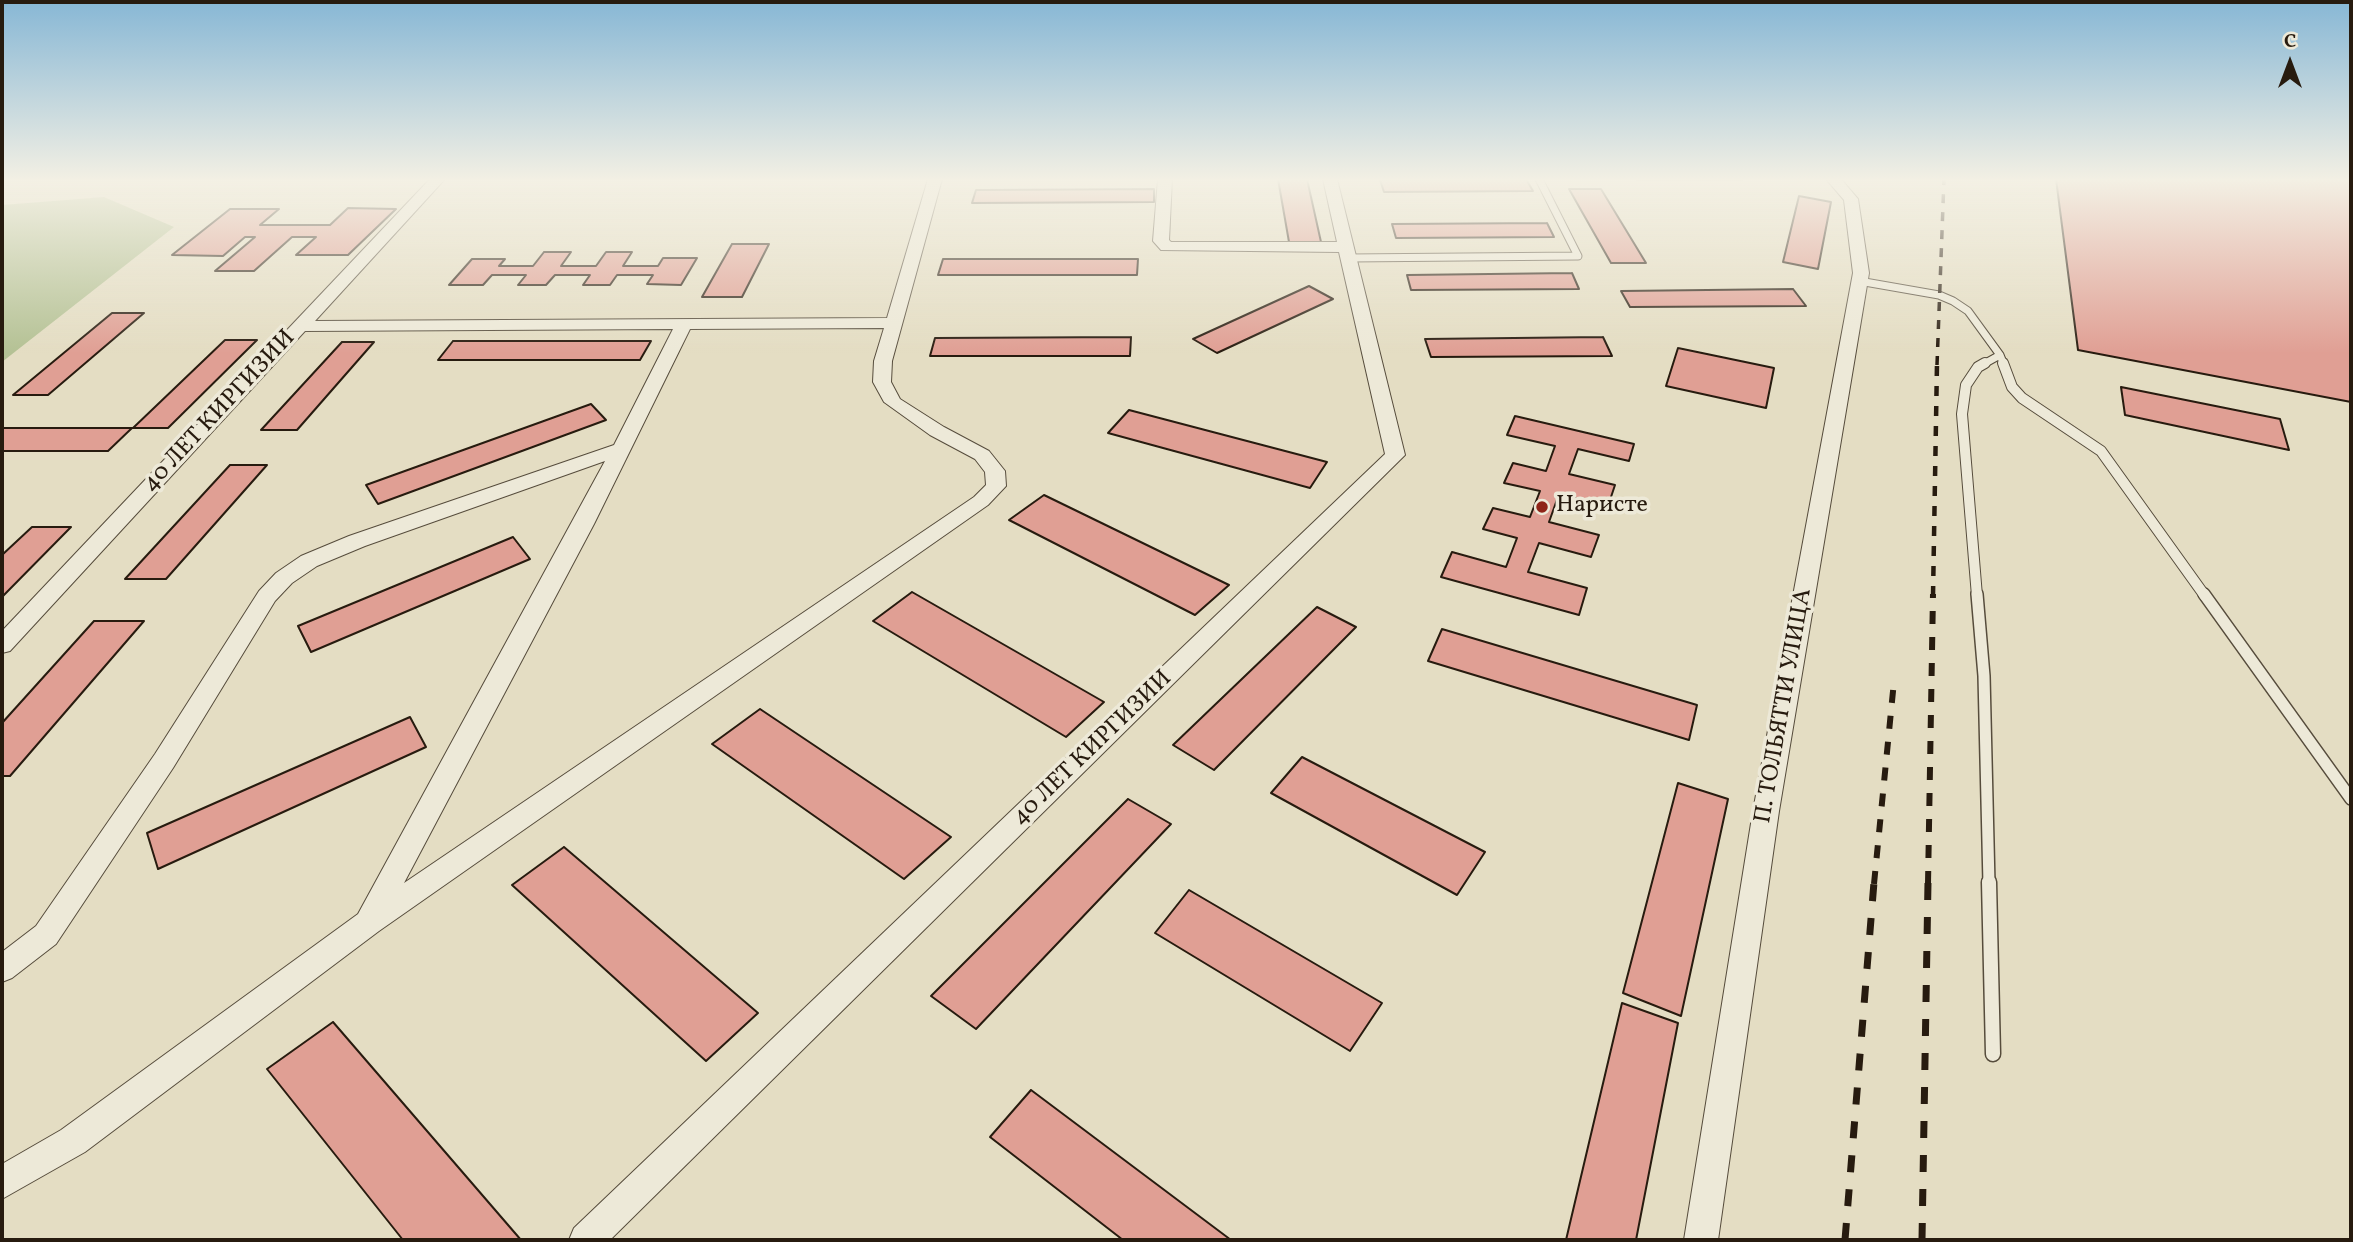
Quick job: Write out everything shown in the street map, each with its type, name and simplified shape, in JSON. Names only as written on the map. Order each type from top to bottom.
[{"type":"street","name":"40 ЛЕТ КИРГИЗИИ","points":[[2,645],[384,237]]},
{"type":"street","points":[[2,1182],[73,1141],[369,922],[981,501],[996,486],[995,471],[982,455],[937,431],[893,402],[882,382],[883,360],[917,237]]},
{"type":"street","points":[[1161,237],[1161,242],[1167,247],[1348,253]]},
{"type":"street","name":"40 ЛЕТ КИРГИЗИИ","points":[[586,1240],[1395,455],[1344,237]]},
{"type":"street","name":"П. ТОЛЬЯТТИ УЛИЦА","points":[[1701,1240],[1766,811],[1861,273],[1856,237]]},
{"type":"street","points":[[300,326],[893,323]]},
{"type":"street","points":[[369,922],[584,524],[684,324]]},
{"type":"street","points":[[2,969],[46,935],[164,761],[267,596],[284,578],[309,561],[357,541],[622,449]]},
{"type":"lane","points":[[1348,253],[1577,256],[1568,237]]},
{"type":"lane","points":[[1859,281],[1939,295],[1968,311],[2000,355],[2012,387],[2022,398],[2101,451],[2351,799]]},
{"type":"lane","points":[[1993,1054],[1984,676],[1962,414],[1966,385],[1970,377],[1978,368],[2000,355]]},
{"type":"green space","points":[[2,237],[161,237],[2,362]]},
{"type":"building","points":[[195,237],[367,237],[348,255],[296,255],[316,237],[292,237],[254,271],[215,271],[255,237],[245,237],[223,256],[172,255]]},
{"type":"building","points":[[1288,237],[1320,237],[1321,242],[1289,242]]},
{"type":"building","points":[[1396,237],[1554,237],[1396,238]]},
{"type":"building","points":[[1596,237],[1630,237],[1646,263],[1611,263]]},
{"type":"building","points":[[1789,237],[1824,237],[1818,269],[1783,262]]},
{"type":"building","points":[[2063,237],[2351,237],[2351,402],[2078,350]]},
{"type":"building","points":[[732,244],[769,244],[742,297],[702,297]]},
{"type":"building","points":[[544,252],[571,252],[561,266],[596,266],[606,252],[632,252],[623,266],[658,266],[663,258],[697,258],[681,285],[647,284],[653,275],[617,275],[610,285],[583,285],[590,275],[555,275],[546,285],[518,285],[526,275],[492,275],[483,285],[449,285],[472,259],[505,259],[499,266],[533,266]]},
{"type":"building","points":[[943,259],[1138,259],[1137,275],[938,275]]},
{"type":"building","points":[[1572,273],[1579,289],[1411,290],[1407,275]]},
{"type":"building","points":[[1309,286],[1333,299],[1217,353],[1193,339]]},
{"type":"building","points":[[1793,289],[1806,306],[1630,307],[1621,291]]},
{"type":"building","points":[[112,313],[144,313],[48,395],[13,395]]},
{"type":"building","points":[[1131,337],[1130,356],[930,356],[935,338]]},
{"type":"building","points":[[1603,337],[1612,356],[1431,357],[1425,339]]},
{"type":"building","points":[[225,340],[257,340],[168,428],[133,428]]},
{"type":"building","points":[[453,341],[651,341],[640,360],[438,360]]},
{"type":"building","points":[[342,342],[374,342],[297,430],[261,430]]},
{"type":"building","points":[[1678,348],[1774,368],[1766,408],[1666,386]]},
{"type":"building","points":[[2121,387],[2280,419],[2289,450],[2125,415]]},
{"type":"building","points":[[591,404],[606,420],[378,504],[366,485]]},
{"type":"building","points":[[1129,410],[1327,462],[1310,488],[1108,433]]},
{"type":"building","points":[[1515,416],[1634,444],[1629,461],[1578,449],[1569,474],[1615,485],[1608,506],[1559,494],[1549,522],[1599,535],[1591,557],[1539,543],[1528,572],[1587,588],[1579,615],[1441,577],[1452,552],[1506,567],[1517,538],[1483,529],[1493,508],[1530,517],[1540,491],[1504,483],[1513,463],[1546,471],[1555,446],[1507,435]]},
{"type":"building","points":[[2,428],[132,428],[108,451],[2,451]]},
{"type":"building","points":[[230,465],[267,465],[166,579],[125,579]]},
{"type":"building","points":[[1044,495],[1229,585],[1195,615],[1009,520]]},
{"type":"building","points":[[32,527],[71,527],[2,597],[2,555]]},
{"type":"building","points":[[513,537],[530,559],[311,652],[298,626]]},
{"type":"building","points":[[912,592],[1104,702],[1066,737],[873,621]]},
{"type":"building","points":[[1317,607],[1356,627],[1214,770],[1173,745]]},
{"type":"building","points":[[94,621],[144,621],[10,776],[2,776],[2,723]]},
{"type":"building","points":[[1442,629],[1697,705],[1689,740],[1428,661]]},
{"type":"building","points":[[760,709],[951,837],[904,879],[712,744]]},
{"type":"building","points":[[410,717],[426,747],[158,869],[147,833]]},
{"type":"building","points":[[1302,757],[1485,852],[1457,895],[1271,793]]},
{"type":"building","points":[[1678,783],[1728,799],[1681,1016],[1623,993]]},
{"type":"building","points":[[1128,799],[1171,824],[976,1029],[931,996]]},
{"type":"building","points":[[564,847],[758,1013],[706,1061],[512,885]]},
{"type":"building","points":[[1189,890],[1382,1003],[1350,1051],[1155,933]]},
{"type":"building","points":[[1622,1003],[1678,1023],[1636,1240],[1566,1240]]},
{"type":"building","points":[[333,1022],[521,1240],[403,1240],[267,1069]]},
{"type":"building","points":[[1031,1090],[1231,1240],[1123,1240],[990,1137]]},
{"type":"railway","points":[[1937,365],[1942,237]]},
{"type":"railway","points":[[1933,596],[1937,363]]},
{"type":"railway","points":[[1928,884],[1933,594]]},
{"type":"railway","points":[[1874,884],[1894,681]]},
{"type":"railway","points":[[1845,1240],[1874,882]]},
{"type":"railway","points":[[1922,1240],[1928,882]]},
{"type":"place","name":"Наристе","points":[[1542,507]]}]
